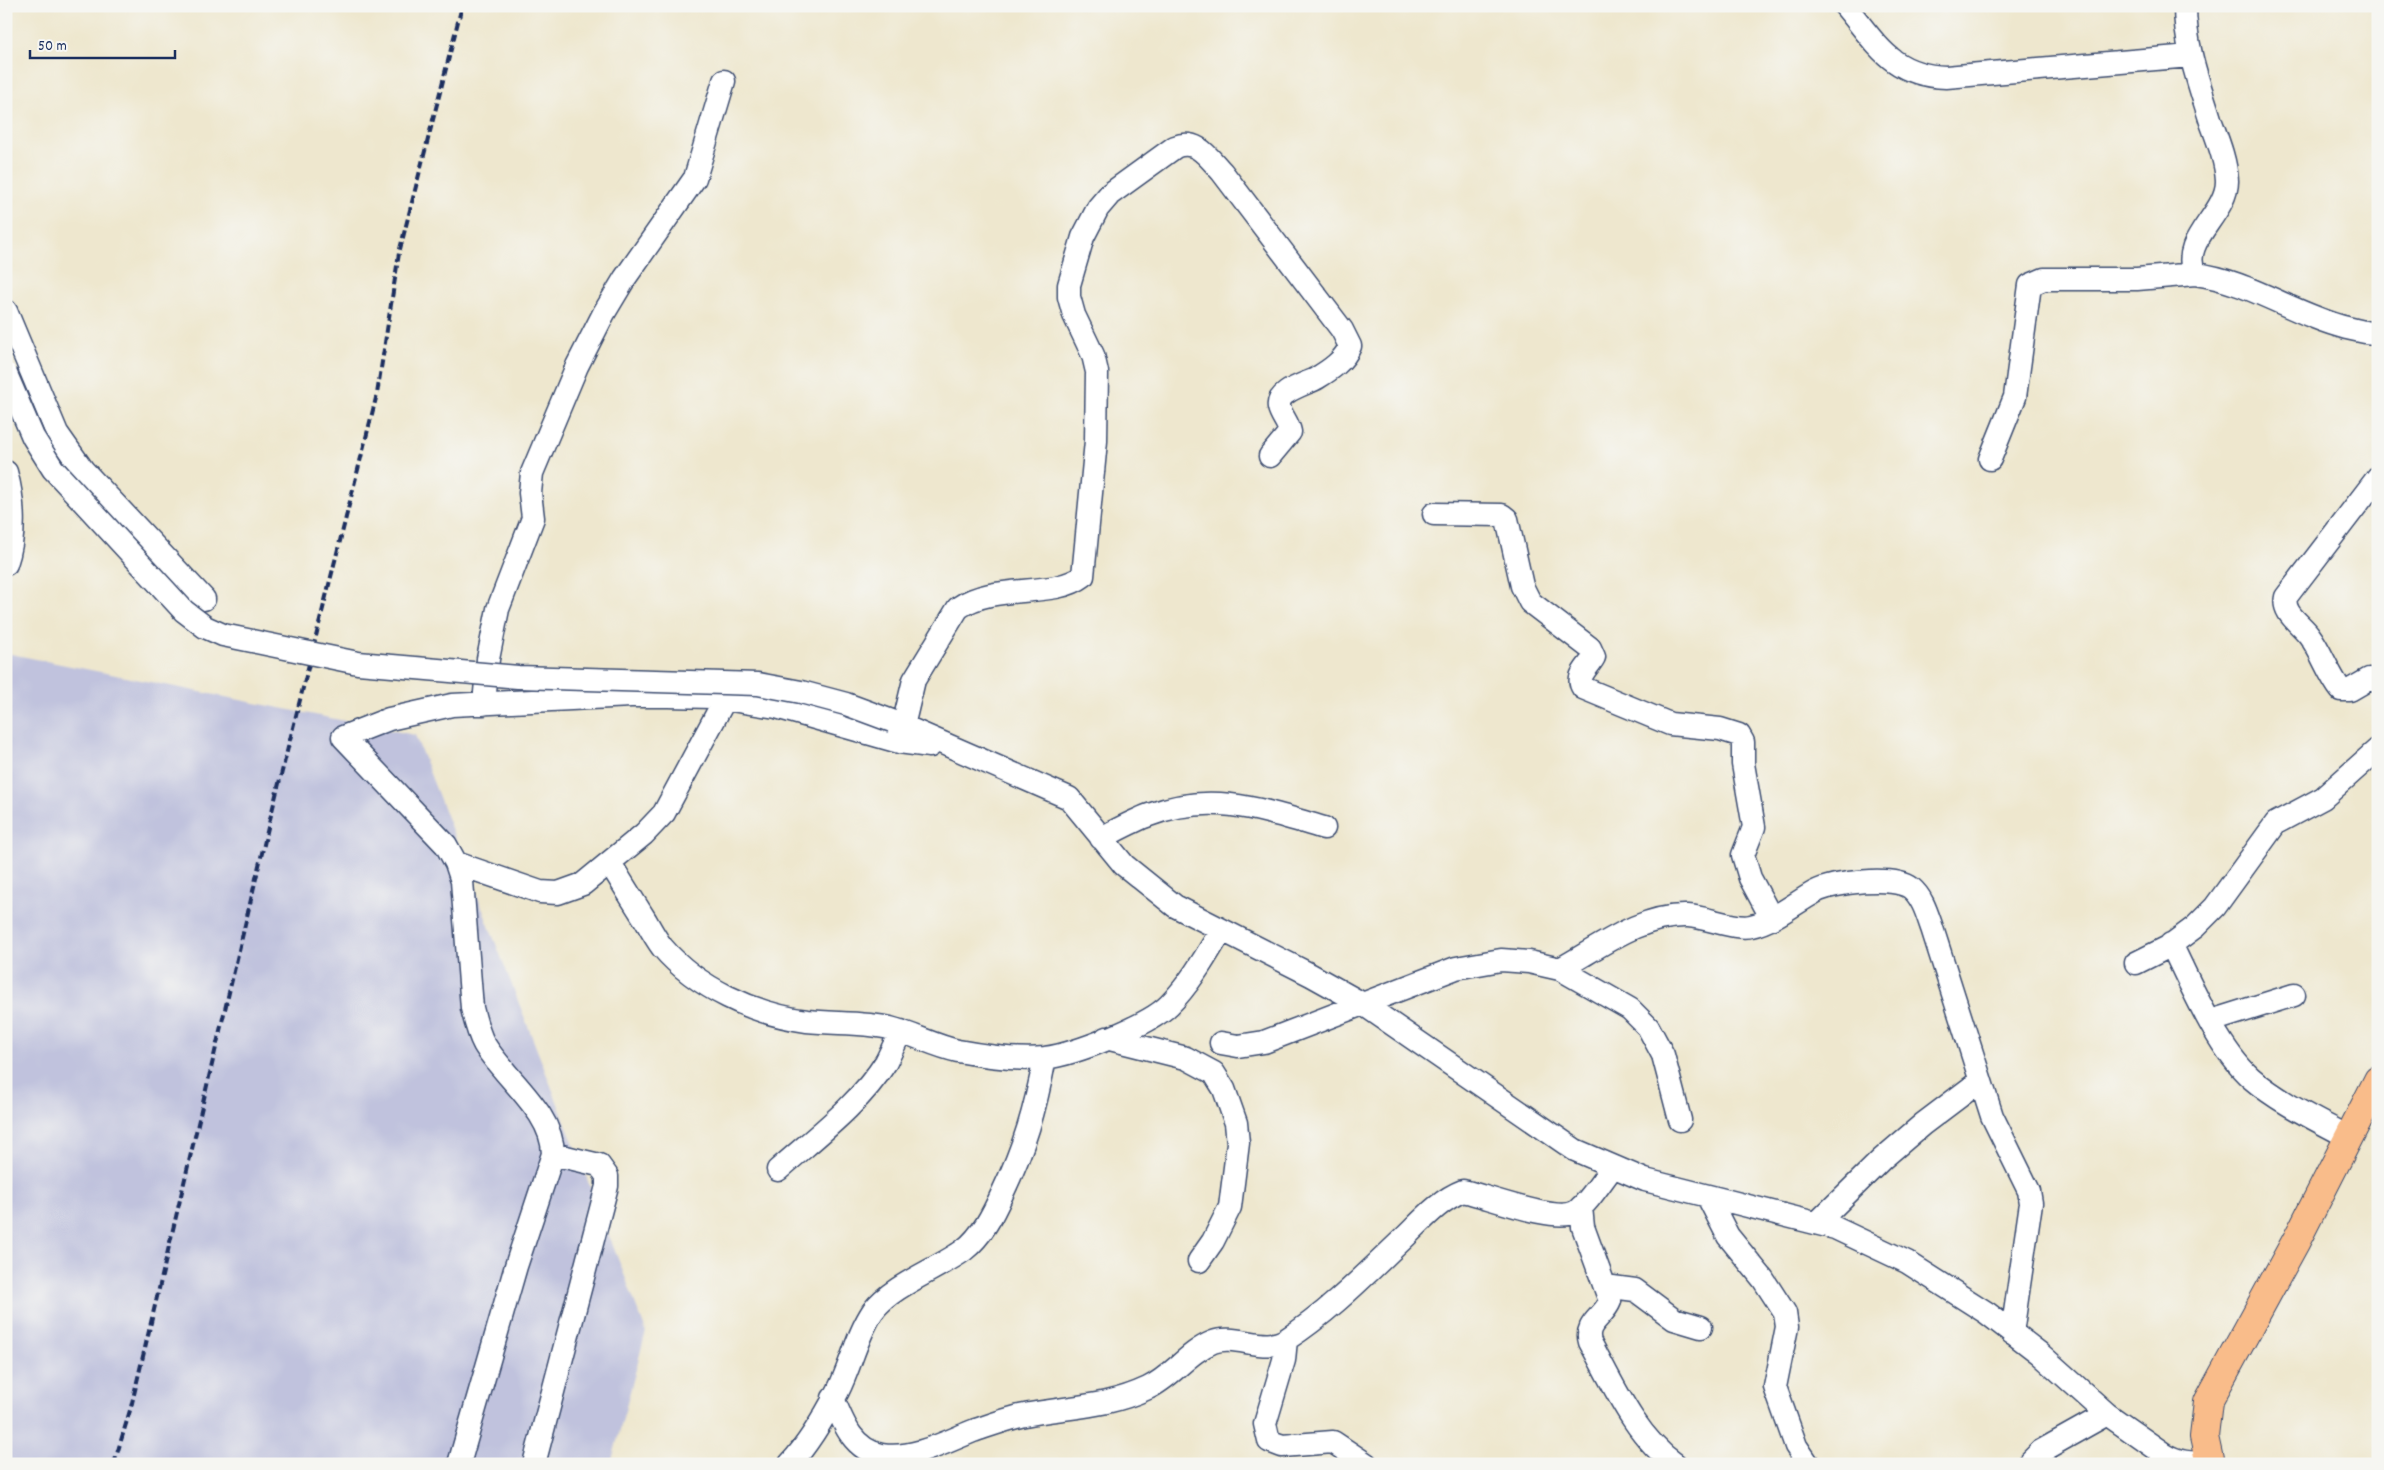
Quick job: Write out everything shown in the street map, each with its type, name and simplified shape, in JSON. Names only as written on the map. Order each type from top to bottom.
[{"type":"main road","points":[[2209,1463],[2204,1437],[2204,1419],[2208,1402],[2296,1242],[2378,1080]]},
{"type":"street","points":[[1845,6],[1895,63],[1907,71],[1924,76],[1946,77],[2190,56]]},
{"type":"street","points":[[2185,6],[2190,56],[2222,154],[2227,183],[2221,205],[2192,251],[2190,260],[2195,274]]},
{"type":"street","points":[[484,704],[492,634],[498,609],[533,518],[530,493],[532,473],[577,366],[604,313],[625,278],[695,178],[724,81]]},
{"type":"street","points":[[898,724],[914,680],[958,608],[968,601],[983,595],[1068,584],[1083,576],[1096,441],[1097,372],[1093,355],[1074,315],[1069,297],[1069,285],[1083,237],[1098,208],[1110,194],[1175,147],[1184,143],[1193,144],[1222,172],[1342,330],[1350,346],[1339,362],[1317,378],[1285,394],[1280,400],[1280,407],[1290,432],[1270,456]]},
{"type":"street","points":[[1990,459],[2015,397],[2030,285],[2044,279],[2137,279],[2195,274],[2231,282],[2327,322],[2366,332],[2378,333]]},
{"type":"street","points":[[6,311],[57,433],[68,450],[83,470],[204,599]]},
{"type":"street","points":[[6,374],[33,437],[53,469],[184,611],[205,627],[223,634],[358,663],[518,677],[758,684],[801,692],[846,704],[898,724],[1069,798],[1124,865],[1175,906],[1221,931],[1312,975],[1364,1004],[1575,1150],[1612,1168],[1645,1180],[1835,1228],[1907,1262],[1987,1313],[2039,1354],[2107,1414],[2173,1460],[2186,1463],[2209,1463]]},
{"type":"street","points":[[6,472],[12,520],[10,553],[6,564]]},
{"type":"street","points":[[2378,477],[2284,602],[2286,611],[2311,637],[2341,690],[2350,690],[2368,679],[2378,681]]},
{"type":"street","points":[[1434,514],[1495,514],[1502,515],[1506,519],[1522,586],[1528,598],[1536,608],[1590,648],[1593,653],[1594,657],[1581,676],[1580,683],[1583,688],[1670,724],[1720,729],[1739,735],[1743,742],[1743,771],[1754,827],[1743,855],[1745,866],[1771,917]]},
{"type":"street","points":[[459,1464],[516,1266],[553,1154],[553,1141],[547,1126],[494,1060],[476,1026],[472,1008],[462,881],[456,863],[446,846],[427,823],[343,737],[389,719],[452,705],[631,696],[726,699],[805,714],[899,742],[924,746],[948,746]]},
{"type":"street","points":[[456,863],[527,889],[558,893],[571,890],[583,884],[610,864],[655,824],[664,813],[726,699]]},
{"type":"street","points":[[2136,963],[2171,944],[2195,927],[2215,907],[2276,823],[2323,798],[2378,749]]},
{"type":"street","points":[[1101,838],[1148,815],[1172,807],[1222,802],[1260,809],[1324,828]]},
{"type":"street","points":[[610,864],[661,946],[680,965],[718,992],[753,1007],[782,1016],[808,1021],[877,1025],[957,1050],[985,1055],[1045,1058],[1106,1038],[1146,1022],[1168,1006],[1186,985],[1221,931]]},
{"type":"street","points":[[1560,969],[1637,926],[1659,918],[1687,916],[1750,926],[1771,917],[1822,889],[1857,883],[1890,881],[1900,882],[1910,888],[1919,897],[1932,928],[1992,1116],[2029,1191],[2032,1204],[2012,1333]]},
{"type":"street","points":[[2171,944],[2211,1021],[2238,1065],[2251,1078],[2303,1112],[2350,1138]]},
{"type":"street","points":[[1221,1043],[1238,1046],[1264,1042],[1456,968],[1474,963],[1501,960],[1529,962],[1560,969],[1630,1008],[1648,1027],[1663,1055],[1680,1120]]},
{"type":"street","points":[[2211,1021],[2294,995]]},
{"type":"street","points":[[778,1170],[848,1107],[867,1086],[886,1060],[901,1031]]},
{"type":"street","points":[[1106,1038],[1186,1058],[1214,1073],[1224,1089],[1236,1123],[1238,1143],[1230,1207],[1213,1241],[1199,1261]]},
{"type":"street","points":[[790,1464],[806,1443],[833,1398],[878,1305],[963,1250],[976,1238],[986,1224],[1024,1145],[1035,1107],[1045,1058]]},
{"type":"street","points":[[1817,1223],[1882,1158],[1980,1081]]},
{"type":"street","points":[[534,1464],[607,1186],[607,1176],[599,1165],[553,1154]]},
{"type":"street","points":[[833,1398],[854,1440],[863,1447],[883,1455],[907,1454],[928,1449],[1021,1416],[1074,1409],[1129,1397],[1151,1387],[1202,1348],[1216,1341],[1264,1344],[1286,1340],[1345,1292],[1431,1212],[1457,1193],[1463,1191],[1473,1193],[1517,1206],[1560,1215],[1576,1212],[1612,1168]]},
{"type":"street","points":[[1708,1196],[1728,1236],[1763,1279],[1785,1313],[1787,1327],[1775,1387],[1796,1446],[1808,1464]]},
{"type":"street","points":[[1581,1207],[1583,1227],[1610,1301],[1607,1308],[1589,1328],[1590,1342],[1646,1436],[1660,1453],[1675,1464]]},
{"type":"street","points":[[1605,1286],[1635,1290],[1674,1319],[1701,1327]]},
{"type":"street","points":[[1286,1340],[1284,1360],[1265,1424],[1269,1441],[1282,1446],[1333,1442],[1366,1464]]},
{"type":"street","points":[[2028,1464],[2040,1451],[2107,1414]]},
{"type":"shaded area","points":[[6,653],[415,735],[646,1331],[611,1464],[6,1464]]},
{"type":"railway","points":[[114,1464],[131,1407],[270,819],[377,394],[399,253],[462,6]]}]
